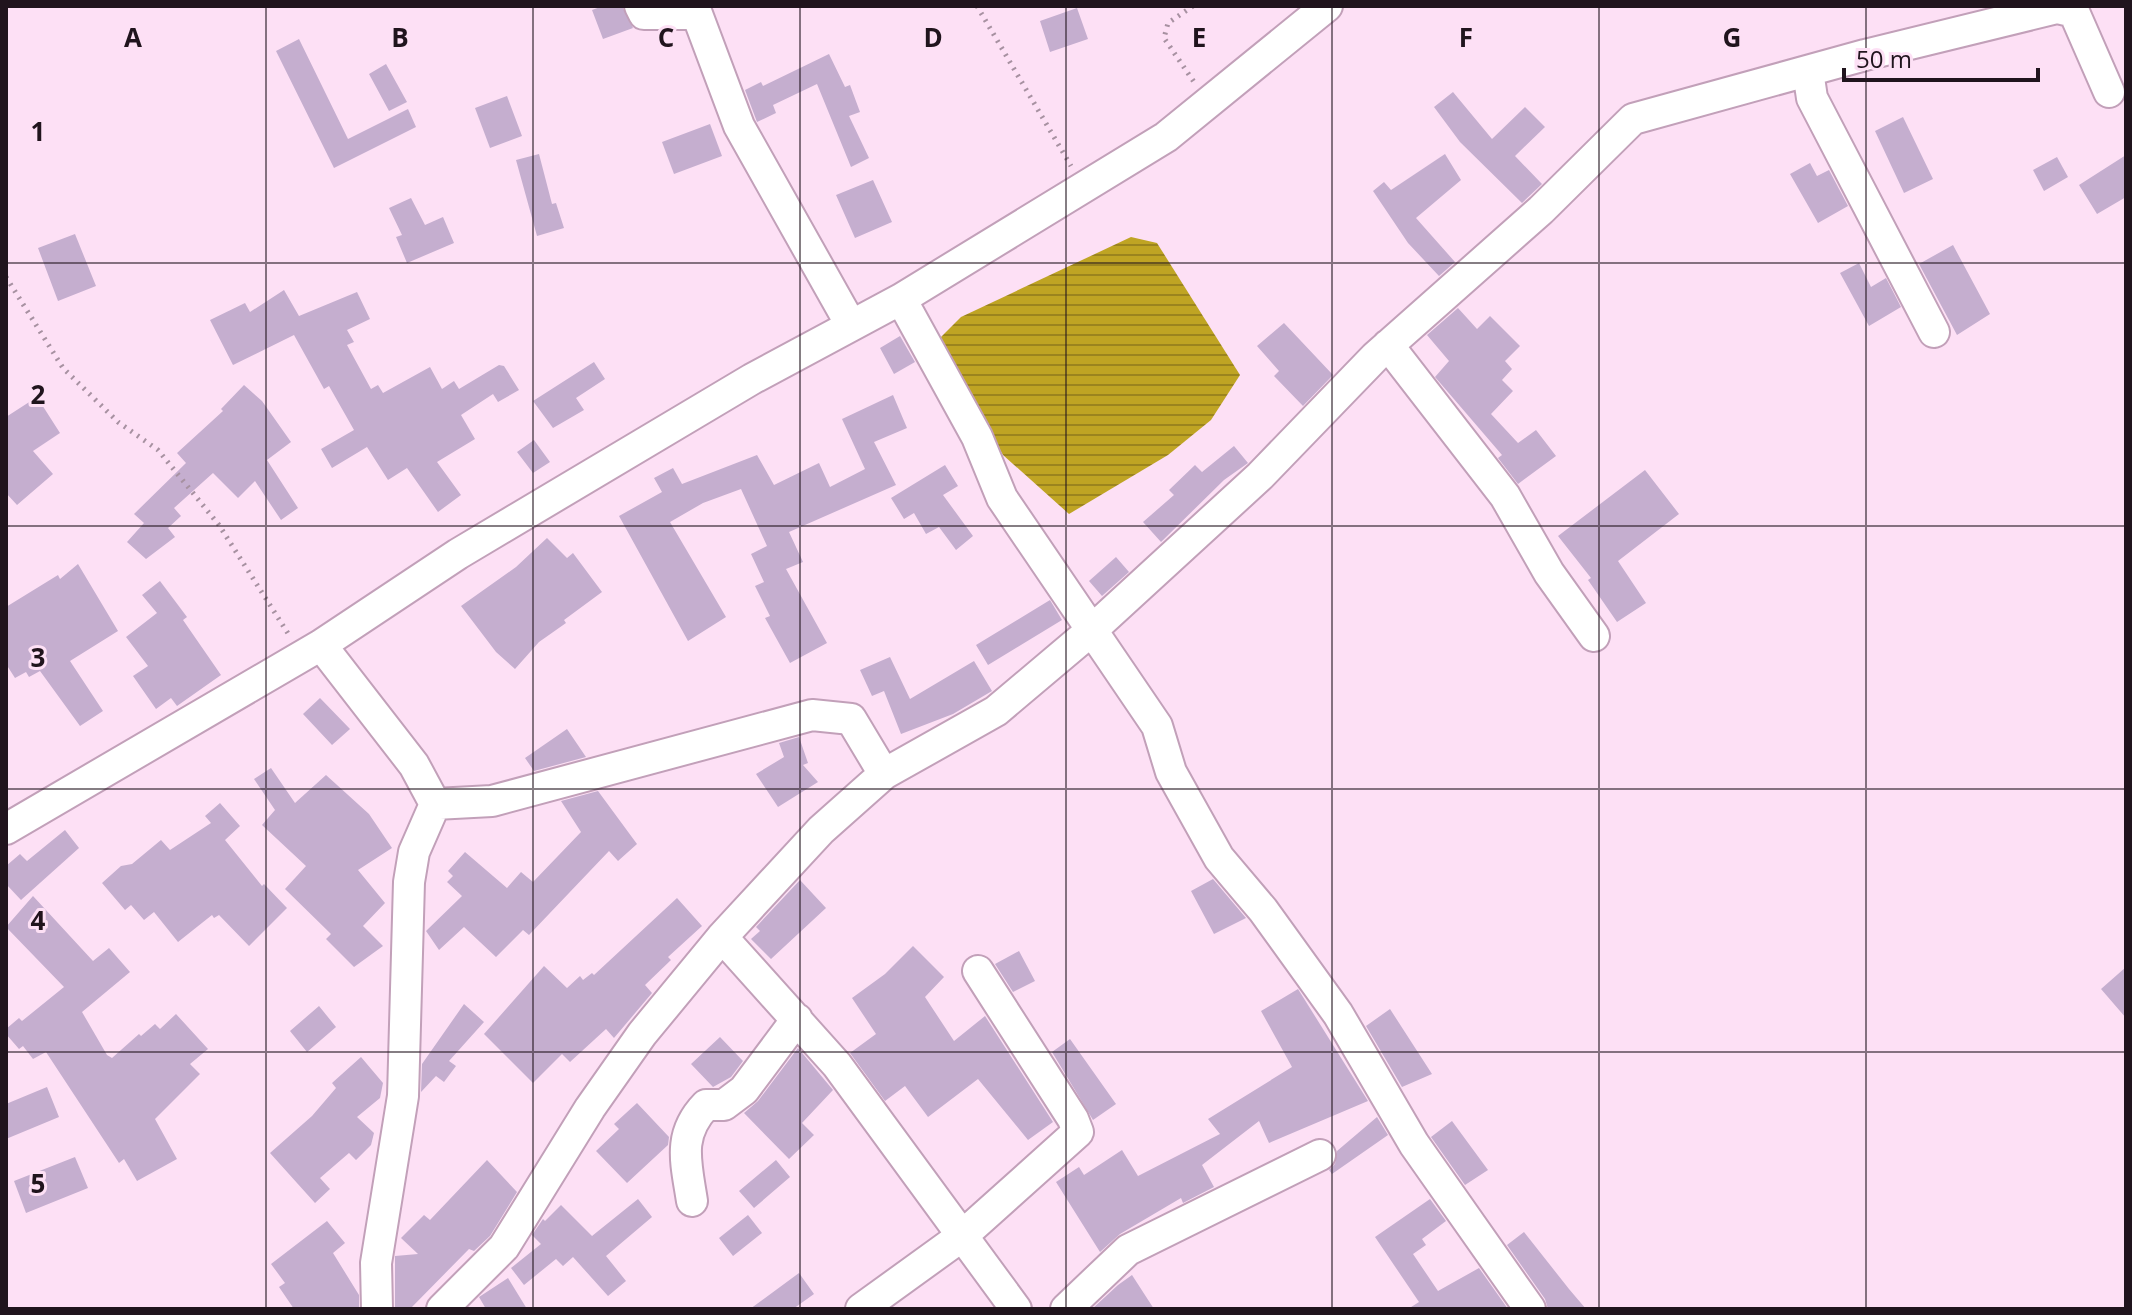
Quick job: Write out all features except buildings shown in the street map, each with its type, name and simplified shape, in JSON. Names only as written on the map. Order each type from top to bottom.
[{"type":"street","points":[[640,6],[644,14],[697,14],[739,126],[851,325]]},
{"type":"street","points":[[6,829],[311,651],[458,554],[739,387],[901,299],[1166,137],[1327,6]]},
{"type":"street","points":[[442,1309],[504,1247],[590,1108],[642,1034],[722,937],[821,830],[884,774],[996,711],[1092,630],[1260,476],[1388,345],[1541,210],[1633,119],[2020,12],[2057,8],[2074,12],[2109,92]]},
{"type":"street","points":[[1808,71],[1812,98],[1934,332]]},
{"type":"street","points":[[901,299],[977,437],[1002,498],[1157,726],[1171,772],[1219,858],[1263,910],[1338,1014],[1414,1144],[1530,1309]]},
{"type":"street","points":[[1388,345],[1498,485],[1549,573],[1594,636]]},
{"type":"street","points":[[311,651],[414,765],[435,804]]},
{"type":"street","points":[[435,804],[492,801],[812,715],[851,719],[884,774]]},
{"type":"street","points":[[377,1309],[376,1263],[403,1096],[409,882],[414,852],[435,804]]},
{"type":"street","points":[[722,937],[837,1065],[1016,1309]]},
{"type":"street","points":[[861,1309],[962,1236],[1078,1132],[1073,1119],[978,971]]},
{"type":"street","points":[[692,1201],[685,1151],[690,1122],[706,1105],[724,1105],[744,1090],[797,1019]]},
{"type":"street","points":[[1066,1309],[1128,1250],[1320,1155]]},
{"type":"path","points":[[977,6],[1084,187]]},
{"type":"path","points":[[1193,6],[1168,23],[1164,38],[1210,103]]},
{"type":"path","points":[[6,277],[63,368],[118,422],[158,450],[219,525],[311,651]]},
{"type":"shaded area","points":[[1131,237],[1157,243],[1240,375],[1211,420],[1168,455],[1069,514],[1003,455],[936,342],[961,317]]}]
